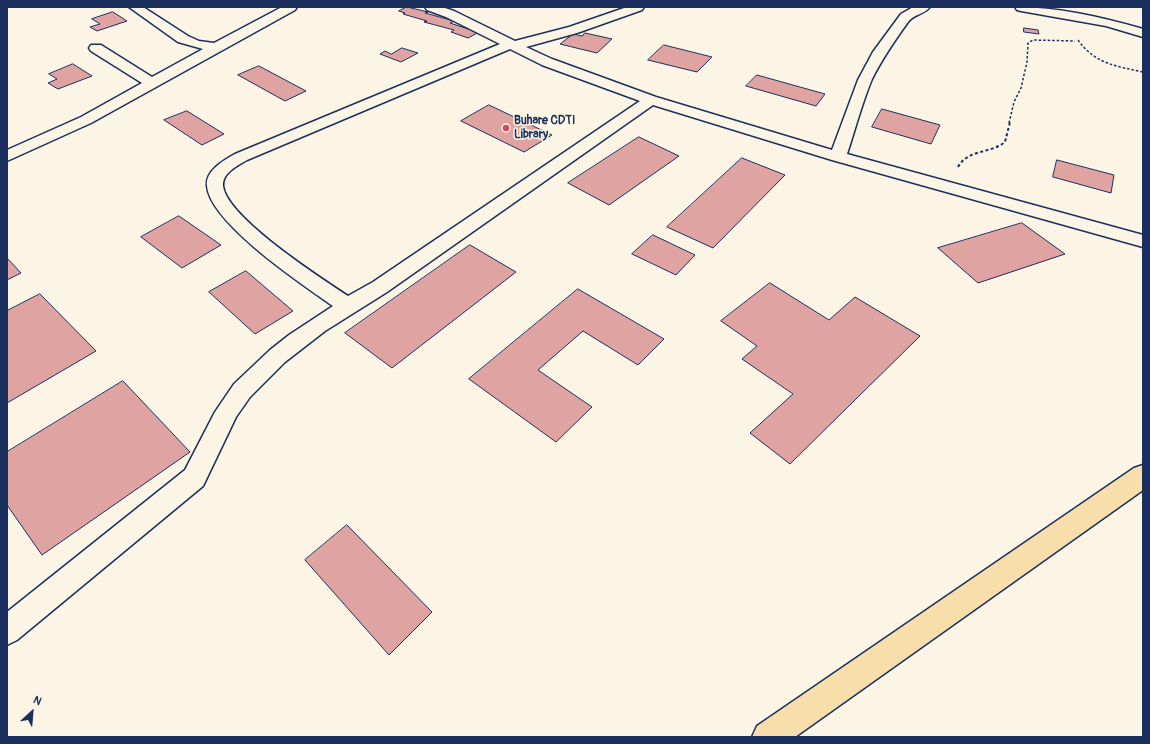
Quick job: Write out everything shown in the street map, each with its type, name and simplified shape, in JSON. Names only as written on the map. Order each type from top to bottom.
[{"type":"main road","points":[[768,737],[1143,476]]},
{"type":"street","points":[[135,7],[183,39],[196,44],[216,47]]},
{"type":"street","points":[[7,156],[86,120],[291,7]]},
{"type":"street","points":[[431,7],[466,22],[547,62],[651,100],[838,157],[952,187],[1143,241]]},
{"type":"street","points":[[348,306],[264,247],[227,210],[218,200],[215,188],[215,182],[219,174],[228,165],[241,157],[511,45],[573,30],[638,7]]},
{"type":"street","points":[[838,157],[865,80],[880,52],[905,17],[913,11],[924,7]]},
{"type":"street","points":[[1021,7],[1108,23],[1143,33]]},
{"type":"street","points":[[96,48],[152,83]]},
{"type":"street","points":[[7,630],[194,478],[202,466],[214,434],[229,409],[254,379],[292,343],[380,287],[651,100]]},
{"type":"path","points":[[952,187],[960,161],[963,157],[969,154],[994,150],[1001,147],[1005,142],[1014,102],[1021,88],[1027,62],[1028,44],[1033,40],[1078,41],[1085,52],[1099,60],[1143,72]]},
{"type":"building","points":[[407,7],[428,12],[425,13],[454,21],[450,23],[468,29],[471,27],[481,31],[468,38],[451,32],[454,30],[424,22],[427,21],[403,14],[405,13],[399,11]]},
{"type":"building","points":[[113,12],[127,21],[97,31],[90,27],[100,24],[92,19]]},
{"type":"building","points":[[1024,28],[1038,30],[1039,34],[1024,32]]},
{"type":"building","points":[[585,33],[612,39],[597,53],[560,44],[573,34],[582,36]]},
{"type":"building","points":[[664,45],[712,57],[697,72],[648,60]]},
{"type":"building","points":[[402,48],[418,53],[401,62],[380,54],[385,51],[391,54]]},
{"type":"building","points":[[73,64],[92,76],[58,89],[48,83],[57,79],[49,74]]},
{"type":"building","points":[[259,66],[306,91],[285,101],[238,75]]},
{"type":"building","points":[[757,75],[825,94],[816,106],[746,86]]},
{"type":"building","name":"Buhare CDTI Library","points":[[489,105],[552,135],[524,152],[461,121]]},
{"type":"building","points":[[882,109],[940,125],[931,144],[872,127]]},
{"type":"building","points":[[187,111],[224,134],[202,145],[164,120]]},
{"type":"building","points":[[639,137],[679,156],[609,205],[568,183]]},
{"type":"building","points":[[742,158],[785,175],[713,248],[667,227]]},
{"type":"building","points":[[1057,160],[1114,175],[1111,193],[1053,177]]},
{"type":"building","points":[[179,216],[221,245],[182,268],[141,237]]},
{"type":"building","points":[[1022,223],[1065,254],[978,283],[938,248]]},
{"type":"building","points":[[653,235],[695,255],[676,275],[632,254]]},
{"type":"building","points":[[470,245],[516,272],[392,368],[345,333]]},
{"type":"building","points":[[7,258],[21,273],[7,280]]},
{"type":"building","points":[[246,271],[293,311],[255,334],[209,292]]},
{"type":"building","points":[[770,283],[829,320],[855,297],[920,336],[790,464],[750,433],[793,394],[742,359],[757,346],[721,321]]},
{"type":"building","points":[[578,289],[664,339],[638,365],[583,331],[538,370],[592,407],[556,442],[469,379]]},
{"type":"building","points":[[40,294],[96,351],[7,403],[7,311]]},
{"type":"building","points":[[123,381],[190,452],[42,555],[7,505],[7,452]]},
{"type":"building","points":[[347,525],[432,612],[389,655],[305,560]]},
{"type":"place","name":"Buhare CDTI Library","points":[[506,128]]}]
